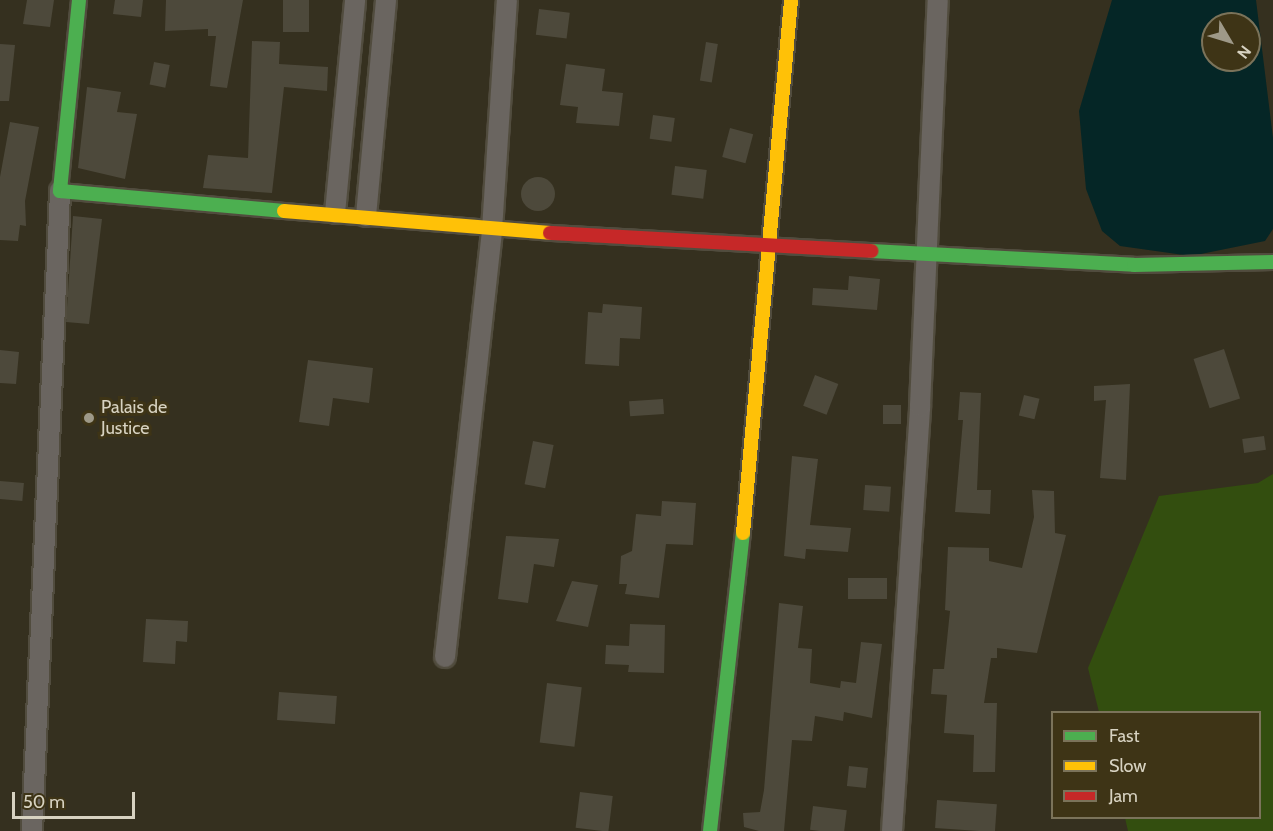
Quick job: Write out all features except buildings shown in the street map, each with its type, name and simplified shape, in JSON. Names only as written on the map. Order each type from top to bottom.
[{"type":"street","points":[[32,831],[60,191],[79,0]]},
{"type":"street","points":[[335,213],[356,0]]},
{"type":"street","points":[[366,216],[386,0]]},
{"type":"street","points":[[445,657],[492,230],[507,0]]},
{"type":"street","points":[[710,831],[730,676],[791,0]]},
{"type":"street","points":[[892,831],[927,252],[938,0]]},
{"type":"street","points":[[60,191],[335,213],[492,230],[1134,265],[1273,262]]},
{"type":"green space","points":[[1273,474],[1273,831],[1128,831],[1125,819],[1261,819],[1261,711],[1099,711],[1088,668],[1159,496],[1258,483]]},
{"type":"water","points":[[1112,0],[1256,0],[1257,12],[1201,12],[1201,72],[1261,72],[1261,41],[1273,138],[1273,229],[1265,241],[1191,256],[1120,246],[1102,231],[1086,189],[1079,111]]},
{"type":"traffic: fast","points":[[79,0],[60,191],[284,211]]},
{"type":"traffic: fast","points":[[871,251],[1134,265],[1273,262]]},
{"type":"traffic: fast","points":[[710,831],[743,533]]},
{"type":"traffic: slow","points":[[743,533],[791,0]]},
{"type":"traffic: slow","points":[[284,211],[550,233]]},
{"type":"traffic: jam","points":[[550,233],[871,251]]},
{"type":"place","name":"Palais de Justice","points":[[89,418]]}]
